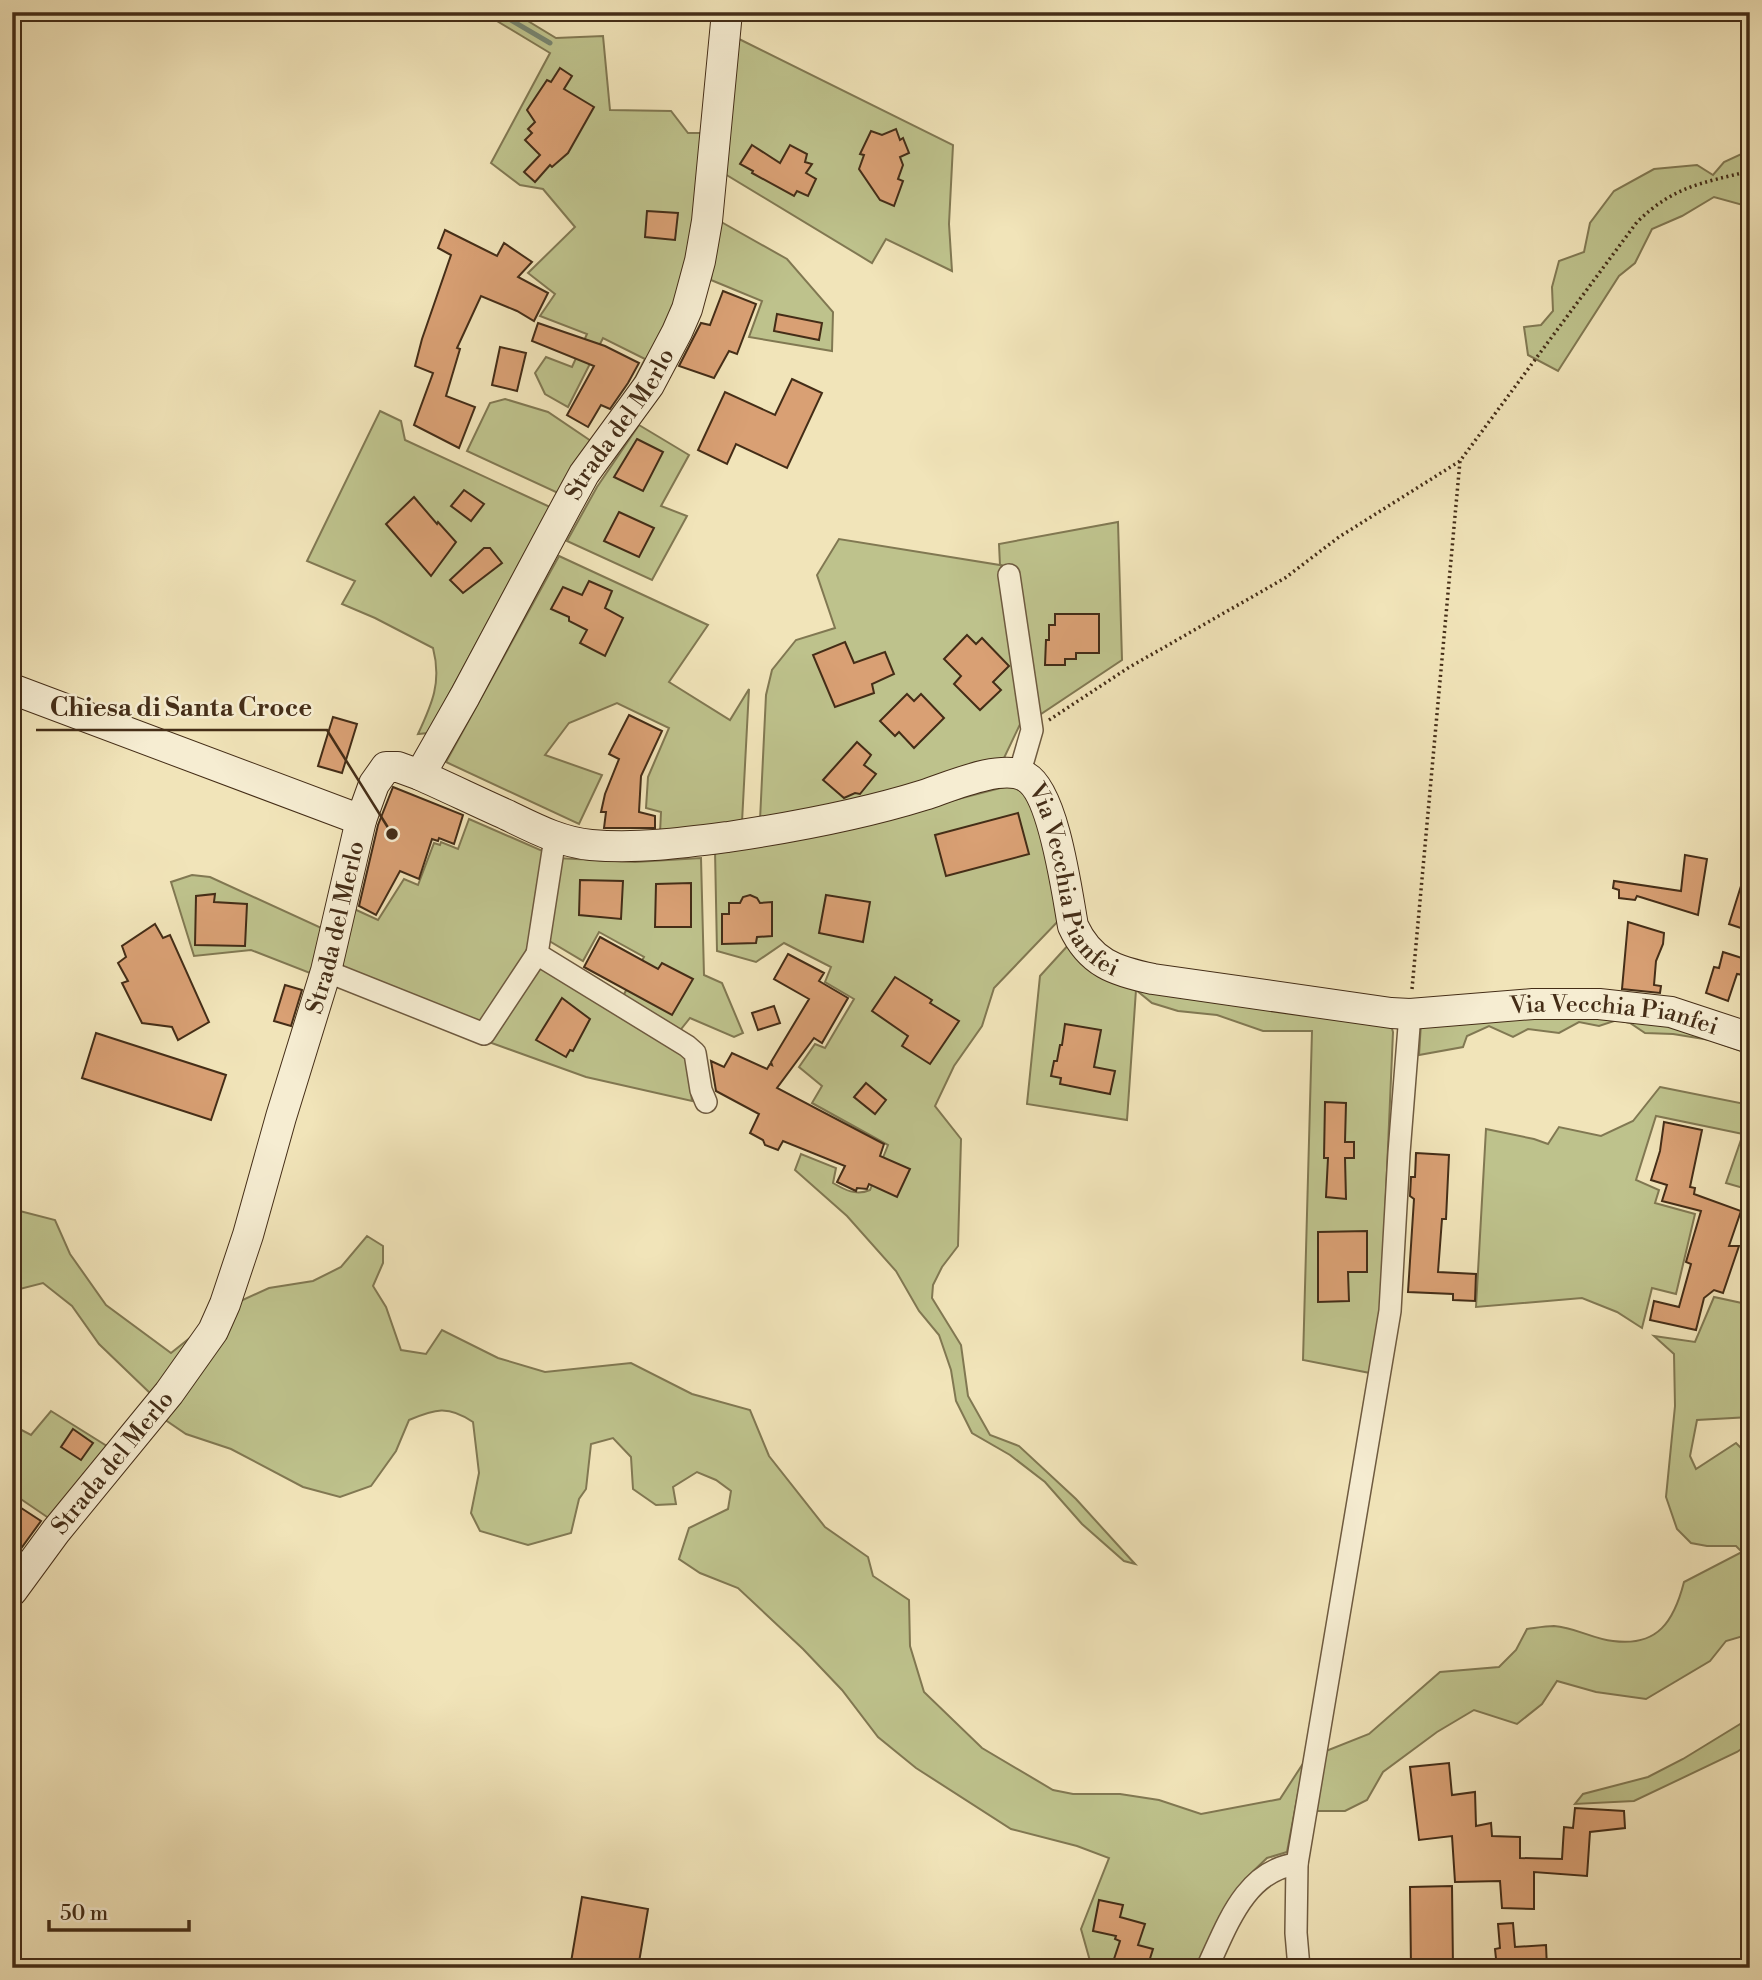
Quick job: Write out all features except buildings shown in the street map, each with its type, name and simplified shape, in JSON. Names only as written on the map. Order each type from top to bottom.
[{"type":"street","name":"Strada del Merlo","points":[[12,1591],[56,1531],[169,1393],[213,1331],[248,1236],[326,971],[361,820],[374,784],[386,767],[398,766],[420,775],[466,696],[578,485],[649,385],[668,351],[687,309],[701,261],[727,12]]},
{"type":"street","points":[[1009,575],[1032,730],[1019,775]]},
{"type":"street","points":[[12,689],[361,820]]},
{"type":"street","name":"Via Vecchia Pianfei","points":[[420,775],[555,838],[589,844],[648,846],[741,835],[837,818],[905,801],[990,774],[1002,772],[1019,775],[1026,777],[1036,786],[1047,805],[1073,926],[1084,947],[1102,962],[1129,974],[1371,1011],[1410,1014],[1533,1004],[1599,1004],[1671,1012],[1750,1038]]},
{"type":"street","points":[[326,971],[484,1034],[537,954],[555,838]]},
{"type":"street","points":[[537,954],[695,1053],[701,1090],[706,1102]]},
{"type":"street","points":[[1299,1968],[1296,1933],[1297,1864],[1390,1311],[1410,1014]]},
{"type":"street","points":[[1207,1968],[1233,1914],[1255,1883],[1270,1871],[1297,1864]]},
{"type":"path","points":[[1032,730],[1128,667],[1286,578],[1339,537],[1460,461],[1637,222],[1668,196],[1701,183],[1750,171]]},
{"type":"path","points":[[1410,1014],[1460,461]]},
{"type":"green space","points":[[482,12],[513,12],[556,38],[603,36],[610,110],[671,111],[688,133],[708,133],[678,308],[627,394],[645,359],[603,338],[568,407],[545,394],[535,373],[546,357],[572,367],[587,334],[540,316],[555,294],[528,273],[575,227],[543,189],[520,185],[491,163],[550,53]]},
{"type":"green space","points":[[733,36],[953,145],[949,224],[952,271],[886,239],[872,263],[720,171]]},
{"type":"green space","points":[[1750,150],[1750,207],[1714,197],[1682,216],[1652,229],[1635,263],[1619,276],[1558,371],[1528,355],[1524,327],[1541,325],[1553,311],[1552,287],[1559,261],[1584,252],[1590,223],[1614,191],[1654,169],[1697,165],[1713,175],[1724,162]]},
{"type":"green space","points":[[716,219],[787,259],[833,312],[832,351],[749,337],[762,301],[711,280]]},
{"type":"green space","points":[[505,399],[548,412],[591,441],[558,493],[467,451],[490,403]]},
{"type":"green space","points":[[380,411],[401,421],[405,440],[550,507],[428,733],[418,734],[428,713],[436,682],[433,648],[342,604],[355,581],[307,561]]},
{"type":"green space","points":[[639,425],[689,455],[661,506],[687,516],[652,580],[567,541],[597,487]]},
{"type":"green space","points":[[1118,522],[1122,660],[1035,718],[1013,569],[1001,565],[1023,718],[1004,758],[909,789],[760,820],[766,695],[772,670],[796,640],[835,628],[817,575],[839,539],[1000,565],[999,544]]},
{"type":"green space","points":[[559,556],[708,625],[669,682],[730,720],[749,689],[742,822],[660,833],[661,812],[646,808],[648,777],[669,728],[617,703],[569,723],[545,755],[602,775],[579,824],[446,762]]},
{"type":"green space","points":[[1008,786],[1019,788],[1035,805],[1063,916],[994,988],[982,1026],[954,1066],[935,1106],[961,1139],[958,1246],[942,1267],[933,1285],[932,1298],[961,1345],[968,1396],[990,1435],[1019,1446],[1076,1499],[1135,1564],[1124,1561],[1082,1524],[1045,1482],[1010,1455],[972,1433],[956,1401],[951,1370],[939,1335],[919,1311],[896,1271],[847,1216],[795,1170],[801,1154],[836,1168],[833,1183],[851,1191],[865,1192],[870,1190],[888,1145],[812,1103],[822,1086],[799,1067],[815,1044],[825,1048],[854,999],[825,982],[831,967],[784,943],[756,962],[717,951],[715,850],[824,834]]},
{"type":"green space","points":[[469,819],[545,852],[530,952],[483,1027],[338,971],[352,908],[378,920],[404,879],[418,885],[434,843],[440,845],[441,842],[458,849]]},
{"type":"green space","points":[[556,858],[635,862],[701,858],[704,975],[722,983],[743,1033],[734,1037],[690,1018],[678,1033],[622,998],[644,957],[599,932],[583,961],[546,939]]},
{"type":"green space","points":[[192,875],[210,877],[328,931],[315,975],[251,950],[194,956],[171,882]]},
{"type":"green space","points":[[1071,942],[1079,956],[1391,1025],[1393,1032],[1381,1308],[1370,1373],[1303,1360],[1312,1031],[1263,1031],[1217,1015],[1178,1011],[1152,1003],[1136,990],[1127,1120],[1027,1104],[1040,976]]},
{"type":"green space","points":[[538,962],[684,1053],[692,1101],[586,1077],[486,1041]]},
{"type":"green space","points":[[1513,1013],[1656,1020],[1750,1048],[1750,1054],[1710,1040],[1645,1033],[1630,1023],[1617,1020],[1599,1026],[1579,1022],[1559,1033],[1528,1029],[1513,1037],[1489,1026],[1467,1036],[1463,1047],[1419,1055],[1421,1023]]},
{"type":"green space","points":[[1660,1087],[1750,1105],[1750,1190],[1726,1183],[1743,1134],[1656,1116],[1636,1180],[1659,1190],[1655,1203],[1695,1214],[1676,1294],[1652,1288],[1642,1328],[1617,1312],[1582,1298],[1476,1307],[1486,1129],[1548,1144],[1559,1127],[1601,1136],[1633,1121]]},
{"type":"green space","points":[[12,1209],[55,1220],[70,1254],[106,1305],[171,1353],[211,1321],[152,1395],[99,1344],[72,1306],[43,1283],[12,1291]]},
{"type":"green space","points":[[367,1236],[383,1246],[383,1263],[373,1286],[386,1307],[401,1350],[426,1354],[442,1330],[498,1358],[545,1372],[631,1363],[692,1394],[750,1410],[769,1456],[825,1527],[868,1557],[873,1576],[909,1600],[910,1646],[924,1692],[982,1748],[1053,1790],[1073,1794],[1120,1794],[1159,1800],[1201,1814],[1280,1799],[1304,1762],[1287,1852],[1267,1858],[1245,1879],[1201,1968],[1092,1968],[1081,1929],[1109,1858],[1077,1846],[1011,1829],[916,1768],[878,1737],[842,1690],[738,1588],[700,1573],[679,1559],[689,1528],[728,1509],[731,1491],[716,1480],[697,1472],[673,1487],[676,1504],[656,1505],[633,1489],[631,1457],[613,1438],[591,1444],[586,1489],[579,1499],[571,1533],[528,1545],[480,1531],[471,1513],[479,1473],[473,1422],[456,1413],[434,1411],[409,1420],[396,1451],[371,1486],[340,1497],[303,1487],[231,1449],[186,1434],[161,1417],[236,1303],[269,1288],[313,1281],[341,1267]]},
{"type":"green space","points":[[1750,1284],[1750,1417],[1697,1420],[1690,1456],[1696,1469],[1736,1443],[1750,1457],[1750,1634],[1726,1641],[1710,1661],[1646,1699],[1596,1692],[1557,1681],[1542,1704],[1517,1724],[1474,1710],[1437,1732],[1383,1772],[1367,1800],[1345,1811],[1316,1811],[1326,1751],[1369,1734],[1440,1672],[1499,1667],[1516,1650],[1527,1629],[1554,1626],[1613,1641],[1642,1640],[1662,1628],[1669,1619],[1684,1582],[1742,1552],[1736,1546],[1691,1543],[1677,1529],[1666,1497],[1675,1406],[1674,1354],[1654,1336],[1695,1342],[1714,1297],[1742,1303]]},
{"type":"green space","points":[[51,1411],[110,1448],[53,1521],[12,1493],[12,1425],[31,1435]]},
{"type":"green space","points":[[1750,1718],[1750,1743],[1737,1752],[1634,1801],[1575,1804],[1583,1794],[1648,1777]]},
{"type":"waterway","points":[[497,12],[550,43]]},
{"type":"place","name":"Chiesa di Santa Croce","points":[[392,834]]}]
